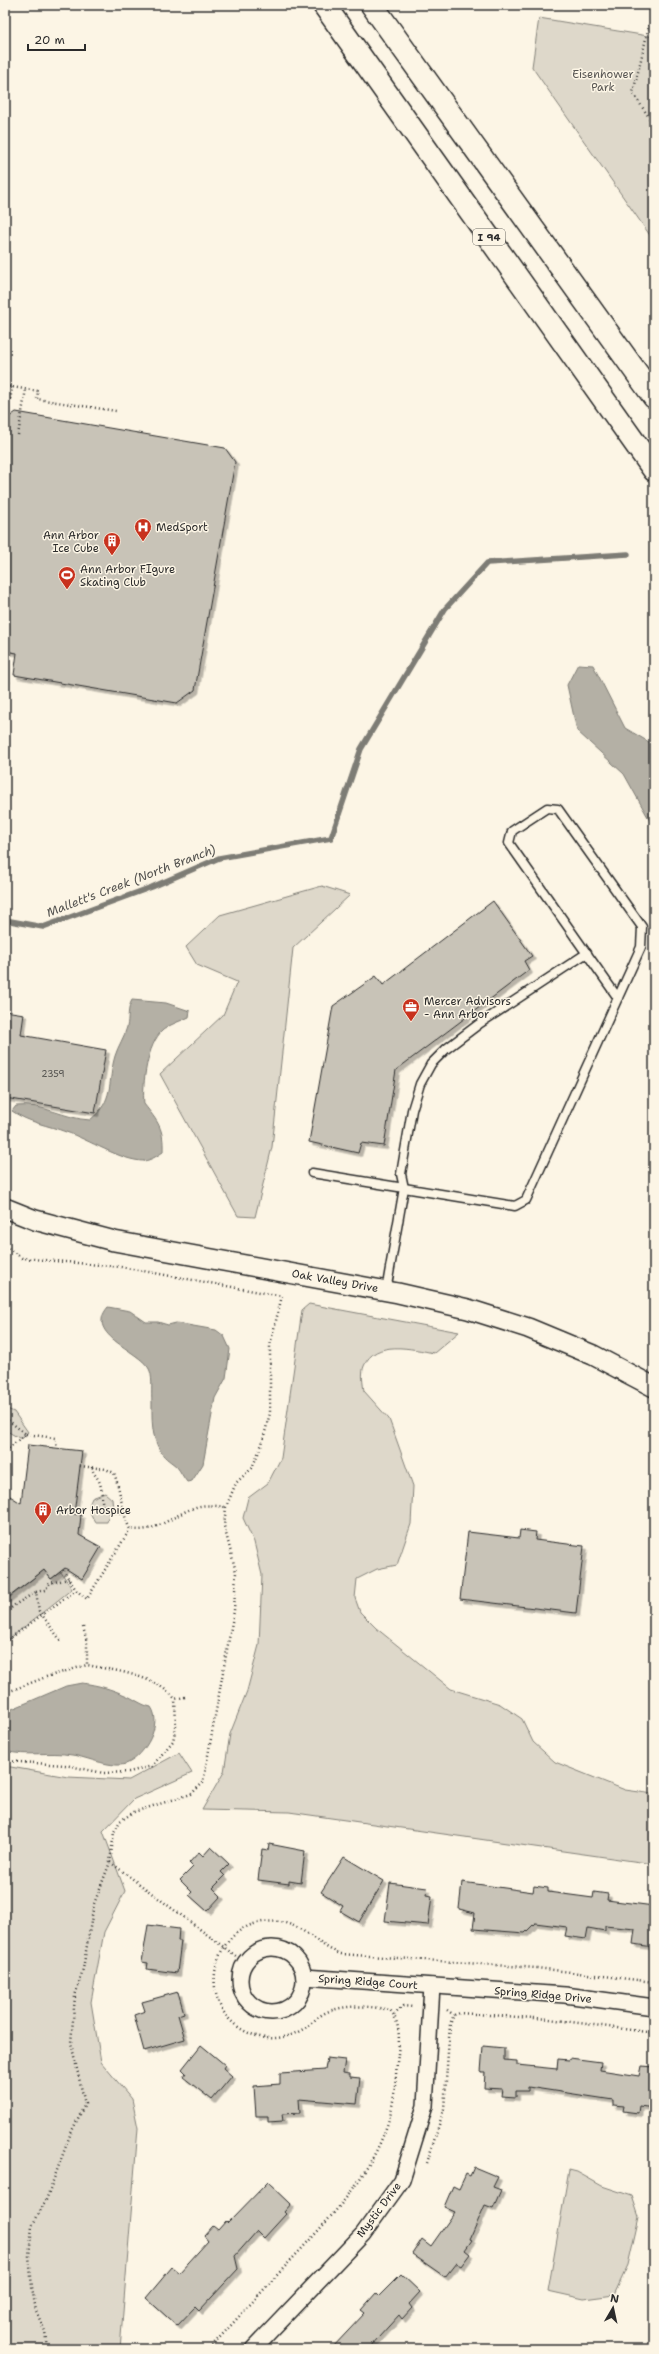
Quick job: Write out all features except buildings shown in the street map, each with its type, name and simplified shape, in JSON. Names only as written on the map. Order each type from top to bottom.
[{"type":"highway","name":"I 94","points":[[324,5],[654,470]]},
{"type":"highway","points":[[372,5],[654,397]]},
{"type":"street","name":"Oak Valley Drive","points":[[5,1208],[35,1220],[114,1241],[386,1291],[468,1309],[528,1328],[593,1355],[654,1387]]},
{"type":"street","name":"Spring Ridge Court","points":[[271,1948],[286,1951],[298,1962],[304,1977],[303,1990],[296,2003],[280,2011],[265,2012],[251,2005],[241,1991],[240,1978],[245,1963],[256,1952],[271,1948]]},
{"type":"street","name":"Spring Ridge Court","points":[[304,1977],[432,1986]]},
{"type":"street","name":"Spring Ridge Drive","points":[[432,1986],[565,1995],[654,2007]]},
{"type":"street","name":"Mystic Drive","points":[[253,2349],[363,2234],[402,2180],[425,2106],[432,1986]]},
{"type":"lane","points":[[312,1173],[514,1206],[526,1200],[618,998],[641,947],[642,927],[558,809],[547,808],[512,831],[509,843],[618,998]]},
{"type":"lane","points":[[386,1291],[404,1188],[401,1174],[412,1110],[420,1084],[431,1064],[446,1049],[479,1024],[587,953]]},
{"type":"path","points":[[654,5],[633,93],[654,125]]},
{"type":"path","points":[[5,386],[38,391],[37,399],[116,411]]},
{"type":"path","points":[[5,404],[10,402],[12,387]]},
{"type":"path","points":[[18,435],[26,389]]},
{"type":"path","points":[[5,681],[9,682],[7,696]]},
{"type":"path","points":[[5,1246],[22,1258],[82,1262],[121,1267],[282,1296],[270,1345],[270,1413],[262,1444],[252,1468],[236,1483],[226,1507],[224,1526],[236,1572],[234,1610],[222,1687],[203,1783],[191,1794],[134,1812],[120,1821],[114,1832],[110,1862],[94,1904],[83,1969],[75,1996],[71,2043],[84,2104],[70,2135],[46,2200],[32,2226],[29,2256],[32,2287],[36,2311],[45,2331],[47,2349]]},
{"type":"path","points":[[5,1418],[26,1434],[55,1438],[57,1448]]},
{"type":"path","points":[[5,1451],[26,1434]]},
{"type":"path","points":[[80,1466],[106,1469],[114,1473],[125,1512],[126,1523],[130,1529],[141,1531],[154,1528],[196,1507],[209,1505],[226,1507]]},
{"type":"path","points":[[92,1467],[93,1475],[99,1481],[102,1507],[106,1511],[116,1513],[125,1512]]},
{"type":"path","points":[[63,1570],[76,1590],[87,1599],[91,1595],[130,1529]]},
{"type":"path","points":[[5,1613],[16,1604],[36,1592],[45,1590],[50,1583],[69,1579]]},
{"type":"path","points":[[5,1642],[76,1590]]},
{"type":"path","points":[[36,1592],[36,1602],[42,1616],[61,1640]]},
{"type":"path","points":[[83,1627],[87,1642],[87,1665]]},
{"type":"path","points":[[5,1693],[60,1672],[87,1665],[149,1680],[166,1688],[175,1699],[176,1726],[172,1742],[152,1766],[129,1772],[103,1773],[66,1765],[5,1760]]},
{"type":"path","points":[[175,1699],[185,1697]]},
{"type":"path","points":[[110,1862],[245,1963]]},
{"type":"path","points":[[209,2349],[322,2227],[358,2184],[373,2159],[387,2127],[394,2097],[398,2035],[397,2021],[390,2010],[359,2007],[327,2012],[296,2034],[281,2038],[263,2038],[250,2034],[230,2020],[216,1995],[215,1974],[218,1959],[223,1946],[239,1931],[254,1924],[280,1921],[302,1930],[328,1950],[341,1954],[537,1968],[654,1982]]},
{"type":"path","points":[[454,2015],[460,2012],[549,2019],[654,2033]]},
{"type":"green space","name":"Eisenhower Park","points":[[539,18],[654,37],[654,241],[532,67]]},
{"type":"green space","points":[[322,886],[350,895],[293,948],[272,1147],[255,1217],[238,1216],[160,1074],[223,1015],[237,982],[197,965],[186,947],[220,915]]},
{"type":"green space","points":[[309,1304],[459,1332],[434,1353],[405,1348],[385,1349],[376,1352],[369,1358],[364,1366],[362,1375],[364,1391],[389,1419],[413,1486],[411,1524],[397,1565],[377,1569],[357,1579],[355,1598],[360,1612],[376,1628],[451,1689],[500,1704],[522,1719],[533,1742],[555,1762],[625,1790],[654,1794],[654,1864],[289,1812],[202,1810],[224,1772],[230,1734],[247,1691],[259,1645],[262,1575],[254,1542],[243,1518],[248,1498],[268,1483],[281,1458],[302,1310]]},
{"type":"green space","points":[[5,1408],[14,1412],[28,1432],[23,1438],[19,1438],[5,1430]]},
{"type":"green space","points":[[105,1493],[112,1499],[113,1510],[109,1514],[107,1522],[95,1522],[90,1510],[90,1502],[92,1498]]},
{"type":"green space","points":[[44,1570],[51,1579],[61,1572],[72,1589],[9,1639],[5,1639],[5,1601]]},
{"type":"green space","points":[[179,1753],[192,1773],[134,1799],[103,1831],[125,1891],[104,1932],[91,2002],[101,2062],[132,2099],[138,2128],[120,2349],[5,2349],[5,1766],[68,1777],[129,1780]]},
{"type":"green space","points":[[569,2170],[577,2172],[602,2186],[632,2196],[639,2217],[628,2265],[614,2295],[584,2299],[548,2291]]},
{"type":"shaded area","points":[[578,664],[593,665],[625,728],[654,745],[654,828],[624,774],[577,731],[567,685]]},
{"type":"shaded area","points":[[132,1000],[166,1003],[190,1011],[189,1017],[172,1024],[163,1030],[158,1036],[149,1054],[145,1075],[144,1104],[153,1116],[161,1131],[163,1152],[152,1159],[144,1161],[135,1160],[115,1154],[75,1135],[32,1121],[12,1111],[16,1106],[35,1107],[72,1117],[90,1120],[98,1113],[107,1098],[115,1056],[127,1027],[130,1003]]},
{"type":"shaded area","points":[[108,1307],[130,1311],[146,1322],[158,1322],[168,1325],[176,1323],[216,1330],[224,1336],[230,1349],[226,1378],[215,1398],[203,1464],[192,1481],[187,1482],[177,1467],[164,1457],[155,1440],[150,1371],[137,1357],[108,1335],[103,1326],[102,1317]]},
{"type":"shaded area","points":[[82,1683],[115,1691],[151,1707],[155,1722],[153,1730],[146,1746],[134,1759],[122,1765],[115,1765],[72,1755],[22,1754],[5,1751],[5,1712],[66,1686]]},
{"type":"waterway","name":"Mallett's Creek (North Branch)","points":[[5,920],[43,927],[152,887],[219,858],[331,838],[361,749],[445,609],[487,563],[628,554]]},
{"type":"place","name":"MedSport","points":[[143,542]]},
{"type":"place","name":"Ann Arbor Ice Cube","points":[[112,556]]},
{"type":"place","name":"Ann Arbor FIgure Skating Club","points":[[67,590]]},
{"type":"place","name":"Mercer Advisors - Ann Arbor","points":[[411,1022]]},
{"type":"place","name":"Arbor Hospice","points":[[43,1525]]}]
